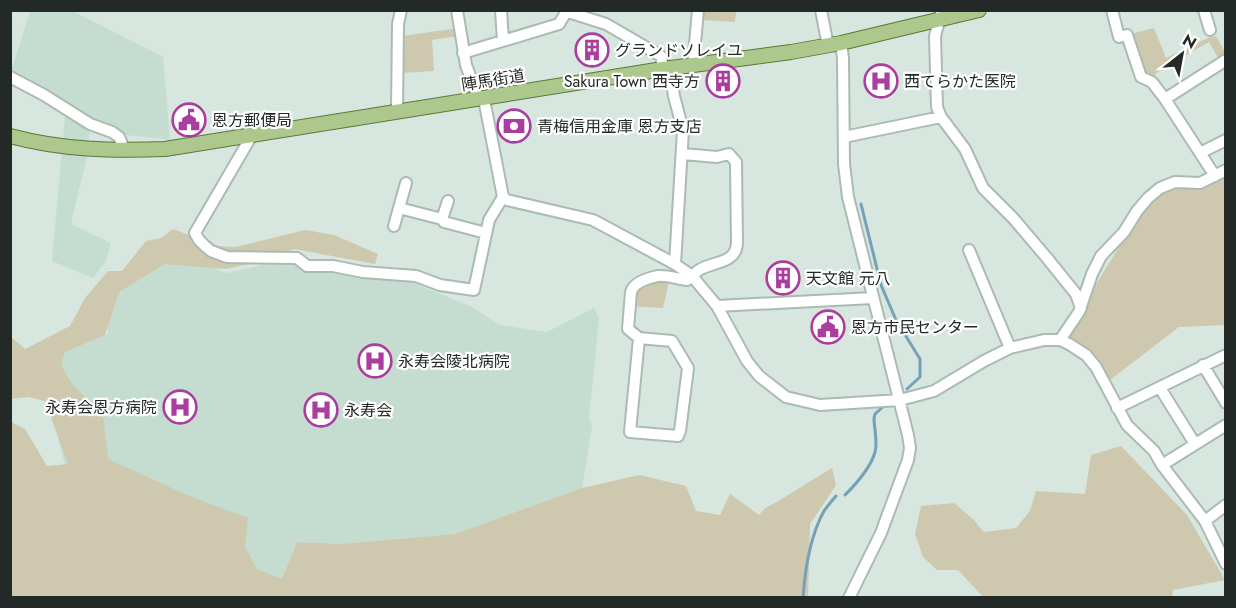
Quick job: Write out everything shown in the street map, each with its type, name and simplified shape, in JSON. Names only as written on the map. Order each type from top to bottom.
[{"type":"main road","name":"陣馬街道","points":[[10,136],[84,149],[125,151],[175,148],[345,119],[834,45],[941,16],[979,10]]},
{"type":"street","points":[[397,112],[398,24],[401,10]]},
{"type":"street","points":[[457,10],[466,65],[481,99],[503,197],[507,200],[593,220],[675,264],[692,276],[717,306],[747,361],[759,375],[786,398],[820,405],[900,400],[934,391],[1010,348],[1044,340],[1060,340],[1086,355],[1096,367],[1127,425],[1154,451],[1162,465],[1205,520],[1226,564]]},
{"type":"street","points":[[501,10],[503,41]]},
{"type":"street","points":[[693,66],[698,10]]},
{"type":"street","points":[[820,10],[834,45],[843,58],[845,172],[848,197],[862,227],[873,298],[910,448],[908,460],[881,533],[849,597]]},
{"type":"street","points":[[1112,10],[1119,37],[1126,35],[1141,77],[1152,82],[1165,99],[1215,176]]},
{"type":"street","points":[[1204,10],[1210,30]]},
{"type":"street","points":[[463,53],[560,24],[568,12],[606,24],[661,56],[683,130],[675,264]]},
{"type":"street","points":[[941,16],[935,36],[937,107],[941,117],[964,149],[983,188],[1041,250],[1076,294],[1081,308]]},
{"type":"street","points":[[1165,99],[1226,60]]},
{"type":"street","points":[[10,77],[90,124],[112,132],[119,137],[125,151]]},
{"type":"street","points":[[844,137],[941,117]]},
{"type":"street","points":[[252,135],[195,233],[205,246],[227,257],[297,258],[307,266],[333,266],[363,272],[416,276],[440,285],[474,290],[489,220],[503,197]]},
{"type":"street","points":[[1200,153],[1226,140]]},
{"type":"street","points":[[639,338],[630,432],[678,436],[688,368],[672,340],[639,338],[628,329],[632,287],[660,275],[687,280],[699,270],[732,258],[737,251],[736,162],[729,154],[717,157],[682,154]]},
{"type":"street","points":[[1060,340],[1081,308],[1092,274],[1101,256],[1124,232],[1148,198],[1160,188],[1174,182],[1200,183],[1226,170]]},
{"type":"street","points":[[394,226],[406,183]]},
{"type":"street","points":[[442,219],[448,201]]},
{"type":"street","points":[[399,208],[486,233]]},
{"type":"street","points":[[969,250],[1010,348]]},
{"type":"street","points":[[717,306],[873,298]]},
{"type":"street","points":[[1117,408],[1226,355]]},
{"type":"street","points":[[1203,365],[1226,403]]},
{"type":"street","points":[[1160,388],[1195,444]]},
{"type":"street","points":[[1162,465],[1226,425]]},
{"type":"street","points":[[1205,520],[1226,505]]},
{"type":"shaded area","points":[[30,11],[73,11],[163,57],[170,140],[126,135],[124,132],[91,119],[87,156],[71,224],[111,243],[106,261],[93,278],[52,261],[66,105],[11,72]]},
{"type":"shaded area","points":[[702,11],[736,11],[735,22],[702,20]]},
{"type":"shaded area","points":[[458,28],[458,36],[432,40],[434,71],[401,73],[403,36]]},
{"type":"shaded area","points":[[1154,28],[1166,58],[1216,36],[1225,52],[1225,60],[1221,63],[1209,42],[1156,73],[1152,82],[1141,77],[1127,35]]},
{"type":"shaded area","points":[[1225,173],[1225,325],[1179,327],[1110,380],[1091,352],[1064,336],[1152,194],[1209,182]]},
{"type":"shaded area","points":[[173,229],[218,246],[235,247],[305,230],[334,235],[378,254],[375,264],[294,249],[249,264],[225,269],[165,264],[119,292],[105,335],[65,352],[61,365],[72,384],[103,415],[108,459],[187,495],[248,518],[245,547],[257,569],[282,579],[297,542],[341,544],[455,534],[582,488],[639,475],[686,486],[696,511],[720,515],[730,494],[759,515],[765,508],[832,468],[836,485],[810,524],[808,597],[11,597],[11,422],[25,429],[47,466],[68,464],[45,401],[28,397],[11,399],[10,336],[25,349],[70,326],[85,298],[108,271],[122,271],[146,241],[161,238]]},
{"type":"shaded area","name":"永寿会","points":[[166,249],[226,273],[264,265],[295,264],[301,271],[335,272],[411,282],[472,307],[500,325],[547,332],[594,308],[599,319],[589,418],[592,426],[582,488],[455,534],[341,544],[297,542],[282,580],[257,569],[245,547],[66,469],[49,402],[53,351],[108,334],[107,309],[120,284]]},
{"type":"shaded area","points":[[670,277],[663,308],[630,306],[632,287]]},
{"type":"shaded area","points":[[1121,446],[1187,515],[1225,580],[1173,590],[1172,597],[983,597],[958,570],[937,570],[923,557],[915,534],[921,506],[954,503],[984,532],[1016,528],[1030,511],[1036,491],[1085,494],[1091,455]]},
{"type":"waterway","points":[[861,204],[881,285],[896,320],[920,359],[920,377],[907,389]]},
{"type":"waterway","points":[[845,495],[863,475],[873,458],[876,444],[874,418],[875,414],[886,404]]},
{"type":"waterway","points":[[803,598],[807,564],[815,531],[824,511],[836,496]]},
{"type":"place","name":"グランドソレイユ","points":[[592,50]]},
{"type":"place","name":"Sakura Town 西寺方","points":[[723,81]]},
{"type":"place","name":"西てらかた医院","points":[[881,81]]},
{"type":"place","name":"恩方郵便局","points":[[189,120]]},
{"type":"place","name":"青梅信用金庫 恩方支店","points":[[514,126]]},
{"type":"place","name":"天文館 元八","points":[[783,278]]},
{"type":"place","name":"恩方市民センター","points":[[828,327]]},
{"type":"place","name":"永寿会陵北病院","points":[[375,361]]},
{"type":"place","name":"永寿会恩方病院","points":[[180,407]]},
{"type":"place","name":"永寿会","points":[[321,410]]}]
